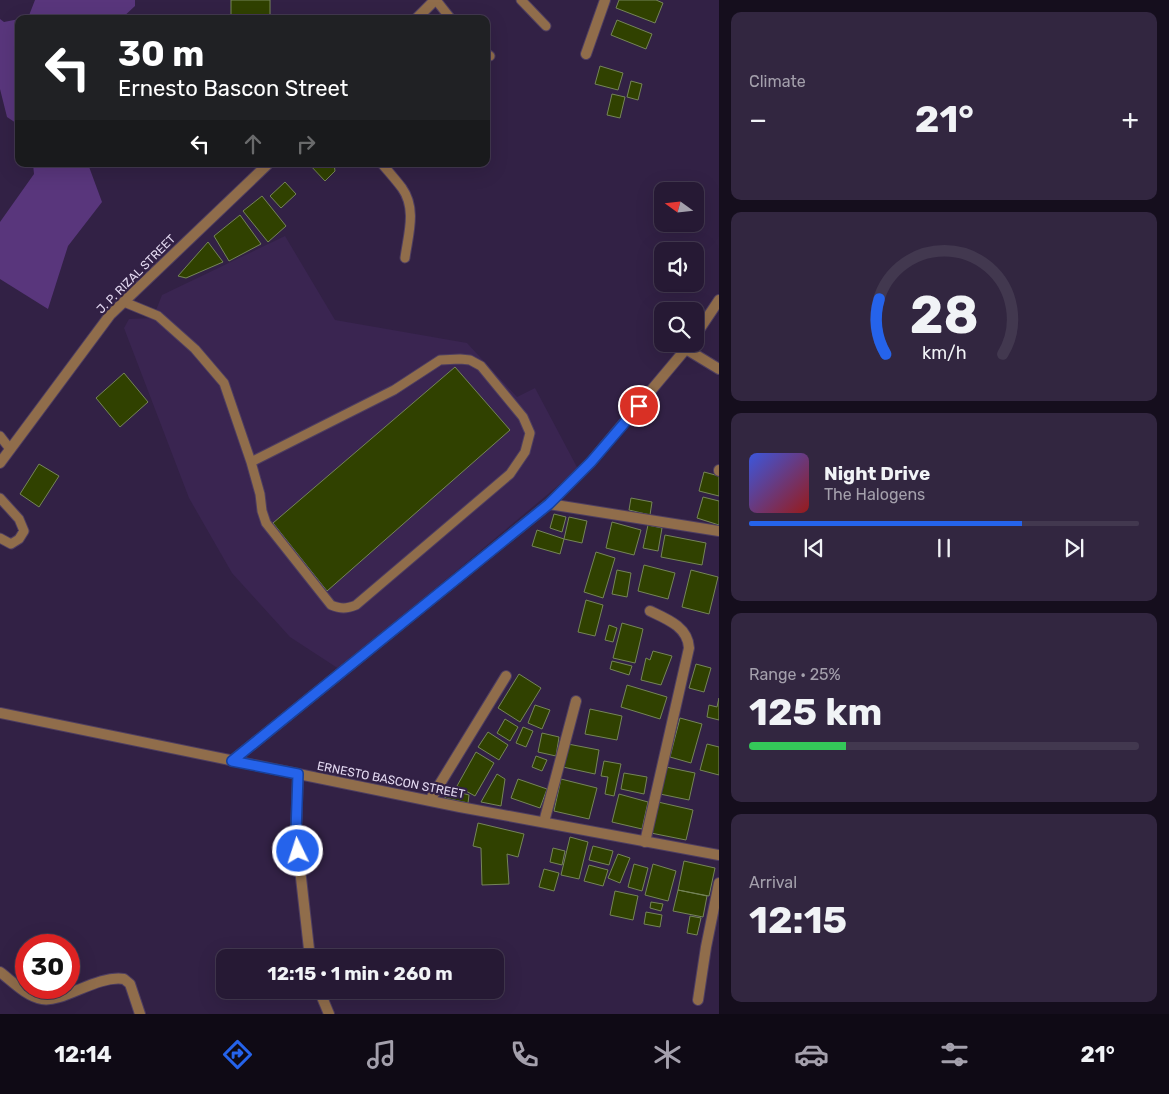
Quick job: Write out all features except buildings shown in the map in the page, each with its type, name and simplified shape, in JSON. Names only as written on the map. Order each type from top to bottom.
[{"type":"street","points":[[420,15],[435,0]]},
{"type":"street","points":[[586,54],[604,0]]},
{"type":"street","name":"J. P. RIZAL STREET","points":[[0,463],[110,315],[265,167]]},
{"type":"street","points":[[704,322],[719,300]]},
{"type":"street","points":[[232,761],[549,504],[591,462],[683,352]]},
{"type":"street","points":[[696,352],[719,369]]},
{"type":"street","points":[[549,504],[719,531]]},
{"type":"street","points":[[645,842],[689,648],[686,634],[680,628],[672,621],[650,611]]},
{"type":"street","points":[[430,800],[506,676]]},
{"type":"street","points":[[544,822],[576,701]]},
{"type":"street","name":"ERNESTO BASCON STREET","points":[[0,713],[232,761],[719,855]]},
{"type":"street","points":[[298,774],[296,833],[309,949]]},
{"type":"street","points":[[698,1000],[719,883]]},
{"type":"street","points":[[0,972],[32,996],[43,1000],[54,999],[108,979],[124,979],[130,984],[140,1014]]},
{"type":"street","points":[[323,999],[329,1014]]},
{"type":"lane","points":[[435,0],[448,15]]},
{"type":"lane","points":[[521,0],[546,26]]},
{"type":"lane","points":[[385,167],[403,189],[409,202],[411,215],[405,258]]},
{"type":"lane","points":[[124,302],[158,316],[195,349],[224,383],[251,462],[266,523],[332,605],[340,609],[356,606],[510,474],[525,452],[530,434],[523,417],[481,366],[470,360],[440,360],[394,390],[251,462]]},
{"type":"lane","points":[[0,436],[10,449]]},
{"type":"lane","points":[[0,498],[19,519],[24,531],[19,539],[11,544],[0,538]]},
{"type":"shaded area","points":[[35,0],[135,0],[135,6],[125,15],[29,15]]},
{"type":"shaded area","points":[[0,19],[4,22],[15,20],[15,122],[7,117],[0,89]]},
{"type":"shaded area","points":[[33,167],[89,167],[102,202],[68,246],[48,309],[0,279],[0,222],[34,174]]},
{"type":"shaded area","points":[[285,236],[335,320],[467,343],[517,397],[535,388],[578,469],[339,669],[290,637],[232,573],[189,498],[124,328],[129,319],[153,318],[162,295]]},
{"type":"route","points":[[298,851],[296,833],[298,774],[232,761],[549,504],[591,462],[639,406]]}]
